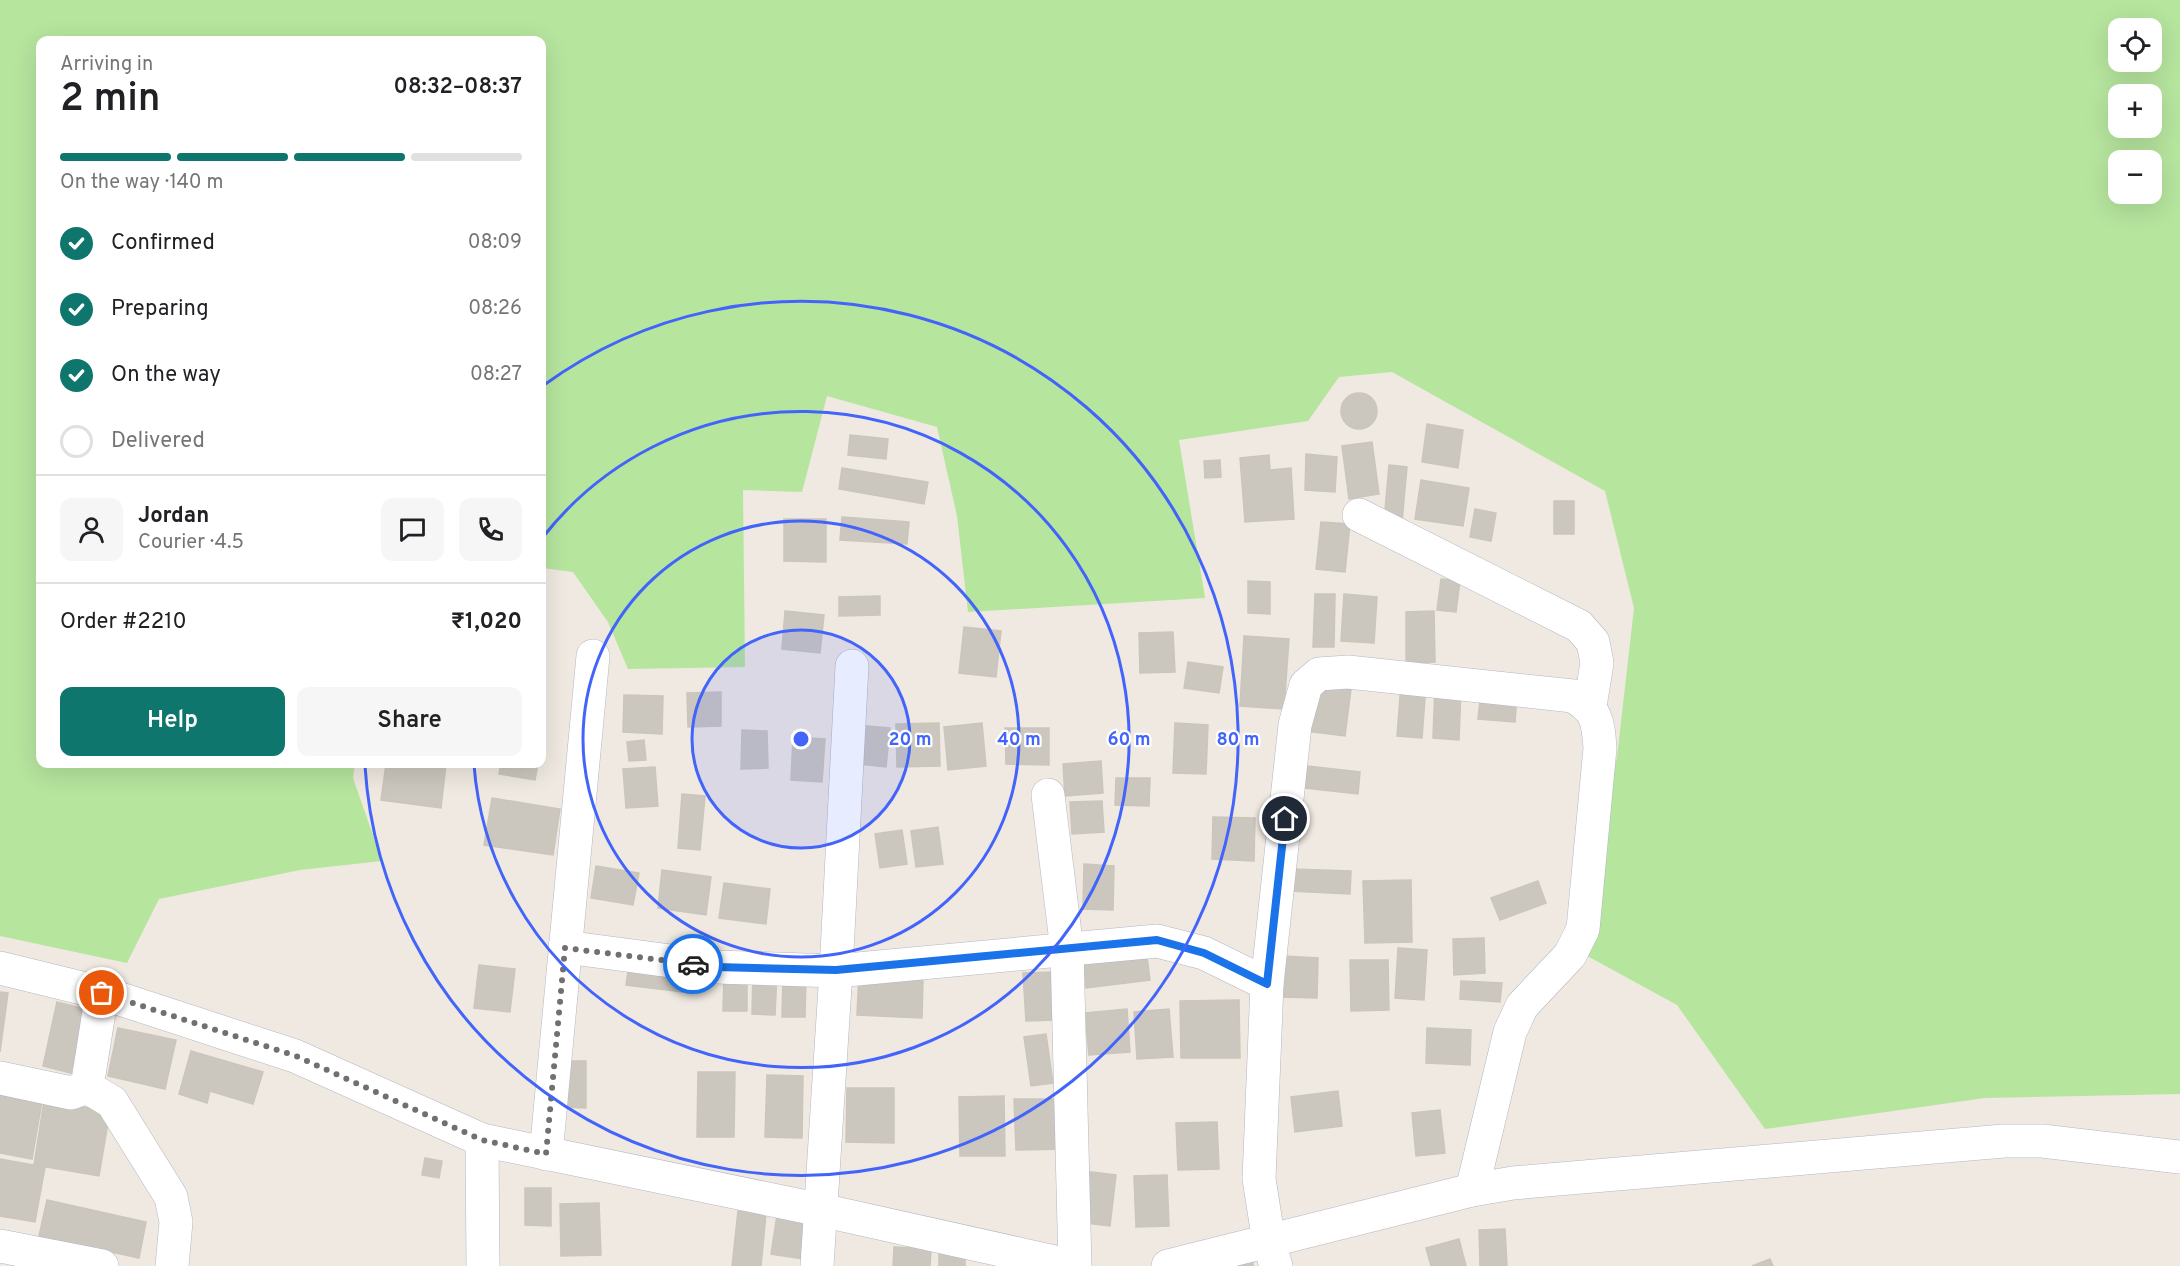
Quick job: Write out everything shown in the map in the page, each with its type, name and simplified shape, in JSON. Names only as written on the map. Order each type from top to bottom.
[{"type":"street","points":[[1359,515],[1579,626],[1593,642],[1597,663],[1590,706],[1599,729],[1600,748],[1583,929],[1570,955],[1522,1006],[1510,1032],[1472,1190]]},
{"type":"street","points":[[546,1154],[593,656]]},
{"type":"street","points":[[817,1266],[852,666]]},
{"type":"street","points":[[1273,1254],[1259,1179],[1267,984],[1295,725],[1306,685],[1319,674],[1348,672],[1557,693],[1573,696],[1590,706]]},
{"type":"street","points":[[0,968],[102,993],[296,1056],[482,1140],[821,1210],[1074,1266],[1067,950],[1048,795]]},
{"type":"street","points":[[565,948],[716,967],[836,970],[1157,940],[1204,953],[1267,984]]},
{"type":"street","points":[[87,1087],[102,993]]},
{"type":"street","points":[[0,1078],[72,1093],[87,1087]]},
{"type":"street","points":[[87,1087],[112,1102],[171,1197],[176,1222],[172,1266]]},
{"type":"street","points":[[482,1140],[483,1266]]},
{"type":"street","points":[[1168,1266],[1273,1254],[1472,1190],[1524,1182],[2004,1141],[2042,1141],[2180,1157]]},
{"type":"street","points":[[0,1246],[102,1266]]},
{"type":"green space","points":[[0,0],[2180,0],[2180,1094],[1985,1098],[1765,1129],[1677,1005],[1569,946],[1617,757],[1634,608],[1605,491],[1392,372],[1339,377],[1308,421],[1179,440],[1205,598],[968,612],[957,516],[937,427],[827,396],[802,492],[743,490],[745,667],[628,669],[608,622],[573,572],[546,569],[546,36],[36,36],[36,768],[354,768],[353,778],[382,861],[300,870],[159,899],[127,963],[0,936]]},
{"type":"building","points":[[1359,393],[1372,398],[1377,411],[1372,424],[1359,429],[1346,424],[1341,411],[1346,398]]},
{"type":"building","points":[[1427,424],[1463,430],[1458,468],[1422,462]]},
{"type":"building","points":[[850,435],[888,439],[886,459],[848,455]]},
{"type":"building","points":[[1372,442],[1379,494],[1349,499],[1342,446]]},
{"type":"building","points":[[1306,454],[1337,457],[1335,492],[1305,490]]},
{"type":"building","points":[[1269,455],[1270,470],[1291,468],[1294,519],[1245,522],[1240,458]]},
{"type":"building","points":[[1220,460],[1221,477],[1205,478],[1204,461]]},
{"type":"building","points":[[1389,465],[1407,467],[1402,522],[1384,521]]},
{"type":"building","points":[[842,468],[928,482],[924,504],[839,489]]},
{"type":"building","points":[[1421,480],[1469,488],[1463,526],[1415,519]]},
{"type":"building","points":[[1554,501],[1574,501],[1574,534],[1554,534]]},
{"type":"building","points":[[1475,509],[1496,513],[1491,541],[1470,537]]},
{"type":"building","points":[[842,517],[909,522],[907,544],[840,540]]},
{"type":"building","points":[[784,519],[826,519],[826,562],[784,561]]},
{"type":"building","points":[[1321,522],[1350,524],[1345,572],[1316,569]]},
{"type":"building","points":[[1441,579],[1460,581],[1456,612],[1437,610]]},
{"type":"building","points":[[1248,581],[1270,582],[1270,614],[1248,613]]},
{"type":"building","points":[[1315,594],[1335,594],[1334,647],[1313,647]]},
{"type":"building","points":[[1344,594],[1377,597],[1374,643],[1341,641]]},
{"type":"building","points":[[880,596],[880,615],[839,616],[839,597]]},
{"type":"building","points":[[785,611],[824,615],[820,653],[782,649]]},
{"type":"building","points":[[1434,611],[1435,662],[1406,663],[1406,612]]},
{"type":"building","points":[[964,627],[1001,631],[996,677],[959,673]]},
{"type":"building","points":[[1173,632],[1175,672],[1140,673],[1139,633]]},
{"type":"building","points":[[1244,636],[1289,639],[1284,709],[1240,706]]},
{"type":"building","points":[[1188,662],[1223,667],[1219,693],[1184,688]]},
{"type":"building","points":[[1313,684],[1351,689],[1345,736],[1306,731]]},
{"type":"building","points":[[1401,684],[1426,685],[1422,738],[1397,736]]},
{"type":"building","points":[[1435,686],[1461,687],[1459,740],[1433,738]]},
{"type":"building","points":[[1481,691],[1517,694],[1515,722],[1478,719]]},
{"type":"building","points":[[721,692],[721,726],[688,727],[687,693]]},
{"type":"building","points":[[624,695],[663,696],[662,734],[623,732]]},
{"type":"building","points":[[939,723],[940,766],[897,767],[896,724]]},
{"type":"building","points":[[982,723],[986,766],[948,770],[944,727]]},
{"type":"building","points":[[1175,723],[1208,725],[1206,774],[1173,773]]},
{"type":"building","points":[[854,725],[890,728],[886,767],[850,763]]},
{"type":"building","points":[[1005,728],[1049,728],[1049,765],[1006,764]]},
{"type":"building","points":[[742,730],[767,731],[768,768],[741,769]]},
{"type":"building","points":[[793,737],[825,739],[822,782],[791,780]]},
{"type":"building","points":[[644,740],[646,760],[629,761],[627,742]]},
{"type":"building","points":[[1101,761],[1103,793],[1065,796],[1063,764]]},
{"type":"building","points":[[1307,766],[1360,772],[1358,794],[1305,788]]},
{"type":"building","points":[[655,767],[658,806],[626,808],[623,769]]},
{"type":"building","points":[[385,768],[446,768],[441,808],[381,800]]},
{"type":"building","points":[[500,768],[537,768],[535,780],[499,774]]},
{"type":"building","points":[[1116,778],[1150,778],[1149,806],[1115,805]]},
{"type":"building","points":[[682,794],[705,796],[700,850],[678,848]]},
{"type":"building","points":[[492,798],[560,809],[553,855],[484,845]]},
{"type":"building","points":[[1102,801],[1104,832],[1072,834],[1070,802]]},
{"type":"building","points":[[1213,817],[1255,818],[1254,861],[1212,859]]},
{"type":"building","points":[[938,827],[943,864],[916,867],[911,831]]},
{"type":"building","points":[[902,830],[907,864],[880,868],[875,834]]},
{"type":"building","points":[[1084,864],[1114,866],[1113,910],[1083,909]]},
{"type":"building","points":[[596,866],[639,873],[633,905],[591,898]]},
{"type":"building","points":[[1290,869],[1351,871],[1350,894],[1289,891]]},
{"type":"building","points":[[662,870],[711,877],[706,915],[658,908]]},
{"type":"building","points":[[1411,880],[1412,942],[1365,943],[1363,881]]},
{"type":"building","points":[[1538,881],[1546,903],[1500,920],[1491,898]]},
{"type":"building","points":[[724,883],[770,889],[766,924],[719,918]]},
{"type":"building","points":[[1484,938],[1485,973],[1454,975],[1453,939]]},
{"type":"building","points":[[1146,948],[1150,980],[1086,988],[1082,956]]},
{"type":"building","points":[[1398,948],[1427,950],[1424,1000],[1395,998]]},
{"type":"building","points":[[1284,956],[1318,958],[1317,998],[1282,997]]},
{"type":"building","points":[[1350,960],[1388,960],[1389,1010],[1351,1011]]},
{"type":"building","points":[[479,965],[515,969],[510,1012],[474,1008]]},
{"type":"building","points":[[629,965],[694,973],[691,993],[626,985]]},
{"type":"building","points":[[1053,972],[1055,1020],[1026,1021],[1023,973]]},
{"type":"building","points":[[724,973],[747,973],[747,1011],[723,1011]]},
{"type":"building","points":[[753,973],[777,974],[775,1015],[752,1014]]},
{"type":"building","points":[[859,974],[923,977],[922,1018],[857,1015]]},
{"type":"building","points":[[783,975],[806,975],[805,1017],[782,1017]]},
{"type":"building","points":[[1461,981],[1502,983],[1500,1002],[1460,999]]},
{"type":"building","points":[[0,992],[8,993],[0,1052]]},
{"type":"building","points":[[1239,1000],[1240,1058],[1181,1058],[1180,1001]]},
{"type":"building","points":[[57,1002],[85,1009],[71,1073],[43,1066]]},
{"type":"building","points":[[1127,1009],[1130,1052],[1089,1055],[1085,1013]]},
{"type":"building","points":[[1169,1009],[1173,1057],[1137,1059],[1134,1012]]},
{"type":"building","points":[[118,1028],[176,1040],[165,1089],[108,1076]]},
{"type":"building","points":[[1427,1028],[1471,1030],[1470,1065],[1426,1063]]},
{"type":"building","points":[[1046,1034],[1053,1083],[1031,1086],[1024,1037]]},
{"type":"building","points":[[191,1051],[263,1072],[253,1104],[210,1091],[207,1103],[179,1094]]},
{"type":"building","points":[[563,1061],[586,1061],[586,1108],[562,1107]]},
{"type":"building","points":[[698,1072],[735,1072],[734,1137],[697,1137]]},
{"type":"building","points":[[767,1075],[803,1076],[802,1138],[765,1137]]},
{"type":"building","points":[[847,1088],[894,1088],[894,1143],[846,1142]]},
{"type":"building","points":[[1338,1091],[1342,1126],[1295,1132],[1291,1097]]},
{"type":"building","points":[[0,1093],[42,1101],[32,1159],[0,1153]]},
{"type":"building","points":[[1004,1096],[1005,1156],[960,1156],[959,1097]]},
{"type":"building","points":[[1014,1099],[1064,1099],[1065,1149],[1016,1150]]},
{"type":"building","points":[[44,1101],[110,1111],[99,1176],[34,1165]]},
{"type":"building","points":[[1440,1110],[1445,1153],[1416,1156],[1412,1113]]},
{"type":"building","points":[[1217,1122],[1219,1169],[1178,1170],[1176,1123]]},
{"type":"building","points":[[425,1158],[442,1161],[439,1178],[422,1175]]},
{"type":"building","points":[[0,1159],[45,1167],[35,1222],[0,1216]]},
{"type":"building","points":[[1083,1171],[1116,1175],[1110,1226],[1078,1222]]},
{"type":"building","points":[[1167,1175],[1169,1226],[1136,1227],[1134,1176]]},
{"type":"building","points":[[525,1188],[551,1188],[551,1226],[525,1225]]},
{"type":"building","points":[[47,1200],[146,1222],[139,1258],[39,1236]]},
{"type":"building","points":[[599,1203],[601,1255],[561,1256],[560,1204]]},
{"type":"building","points":[[738,1211],[766,1214],[761,1266],[732,1266]]},
{"type":"building","points":[[777,1215],[809,1220],[803,1259],[771,1254]]},
{"type":"building","points":[[1505,1229],[1507,1266],[1480,1266],[1479,1230]]},
{"type":"building","points":[[1459,1239],[1466,1266],[1431,1266],[1426,1248]]},
{"type":"building","points":[[894,1247],[931,1249],[930,1266],[893,1266]]},
{"type":"building","points":[[939,1251],[965,1251],[965,1266],[939,1266]]},
{"type":"building","points":[[1253,1259],[1253,1266],[1231,1266]]},
{"type":"building","points":[[1770,1259],[1773,1266],[1752,1266]]},
{"type":"way so far","points":[[102,993],[296,1056],[482,1140],[546,1154],[565,948],[693,964]]},
{"type":"route","points":[[693,964],[716,967],[836,970],[1157,940],[1204,953],[1267,984],[1285,819]]}]
